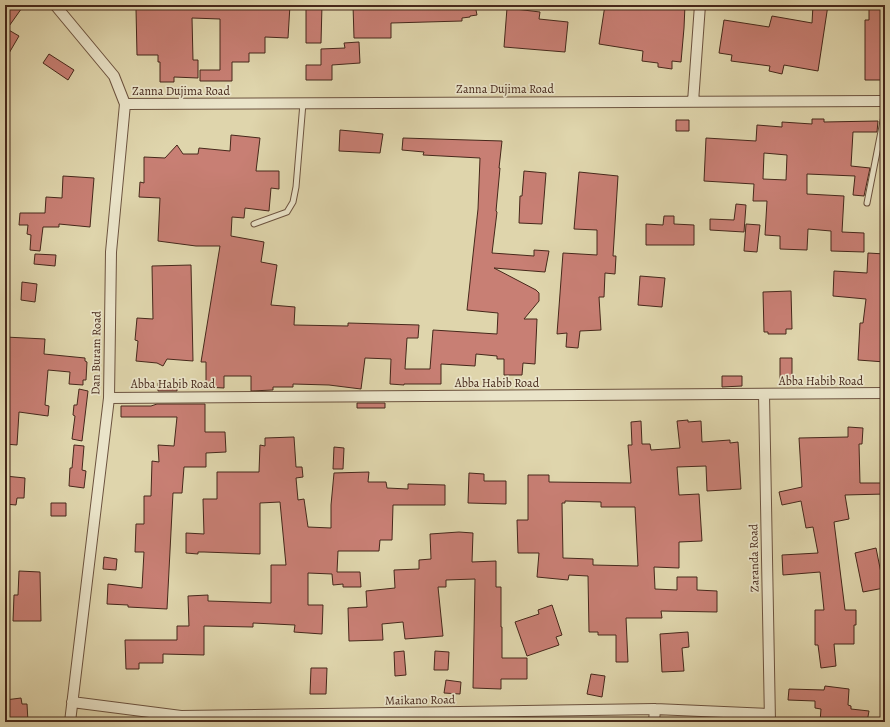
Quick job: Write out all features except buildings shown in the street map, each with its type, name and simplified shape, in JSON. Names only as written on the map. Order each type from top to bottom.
[{"type":"street","name":"Dan Buram Road","points":[[55,5],[114,76],[125,104],[112,252],[109,398],[70,722]]},
{"type":"street","points":[[694,102],[700,5]]},
{"type":"street","name":"Zanna Dujima Road","points":[[125,104],[885,101]]},
{"type":"street","name":"Abba Habib Road","points":[[109,398],[885,393]]},
{"type":"street","name":"Zaranda Road","points":[[764,394],[770,718]]},
{"type":"street","name":"Maikano Road","points":[[72,702],[181,719],[655,709],[770,718]]},
{"type":"street","points":[[654,722],[655,709]]},
{"type":"lane","points":[[254,224],[287,212],[293,202],[296,187],[302,103]]},
{"type":"lane","points":[[867,203],[885,111]]}]
